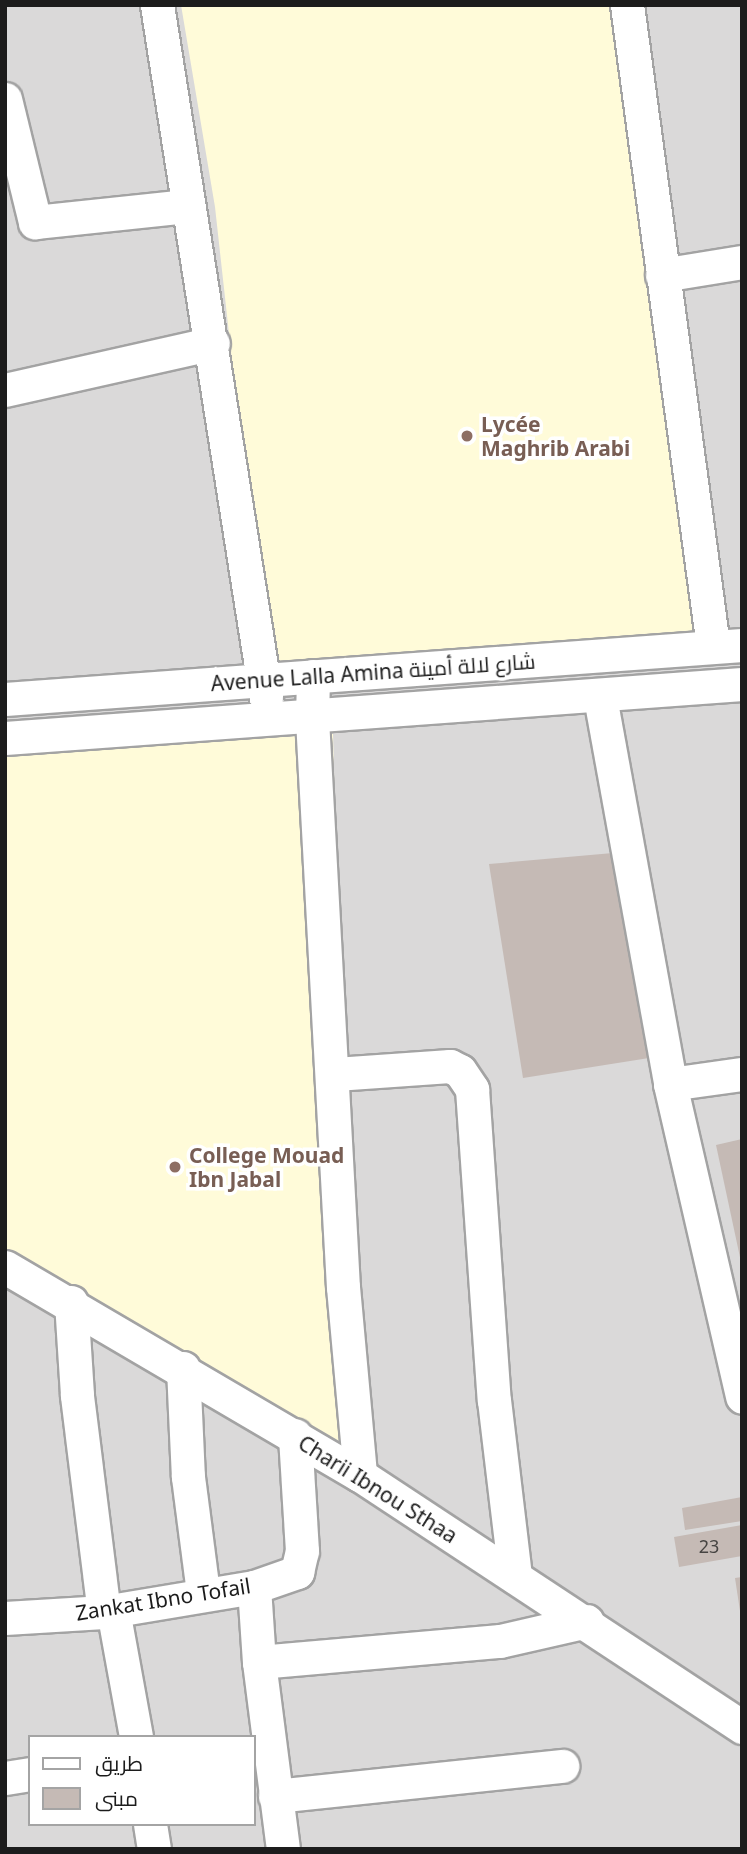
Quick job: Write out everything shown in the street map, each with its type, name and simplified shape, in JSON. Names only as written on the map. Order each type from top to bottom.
[{"type":"street","points":[[157,5],[187,206],[213,343],[270,721]]},
{"type":"street","points":[[627,5],[662,275],[727,646]]},
{"type":"street","points":[[5,99],[35,222],[187,206]]},
{"type":"street","points":[[662,275],[742,261]]},
{"type":"street","points":[[5,390],[213,343]]},
{"type":"street","name":"Avenue Lalla Amina شارع لالة أمينة","points":[[5,699],[727,646]]},
{"type":"street","points":[[313,676],[312,719],[335,1074],[343,1287],[360,1475]]},
{"type":"street","name":"Avenue Lalla Amina شارع لالة أمينة","points":[[5,738],[312,719],[742,684]]},
{"type":"street","points":[[600,697],[670,1084],[742,1397]]},
{"type":"street","points":[[335,1074],[450,1066],[460,1070],[472,1089],[494,1400],[515,1577]]},
{"type":"street","points":[[670,1084],[742,1074]]},
{"type":"street","name":"Charii Ibnou Sthaa","points":[[5,1267],[71,1302],[360,1475],[587,1621],[742,1727]]},
{"type":"street","points":[[71,1302],[77,1396],[109,1611],[136,1735]]},
{"type":"street","points":[[183,1368],[188,1477],[203,1592]]},
{"type":"street","name":"Zankat Ibno Tofail","points":[[5,1618],[109,1611],[203,1592],[254,1587],[296,1572],[302,1551],[295,1436]]},
{"type":"street","points":[[254,1587],[259,1662],[283,1849]]},
{"type":"street","points":[[259,1662],[500,1642],[587,1621]]},
{"type":"street","points":[[275,1796],[562,1766]]},
{"type":"street","points":[[5,1778],[28,1774]]},
{"type":"street","points":[[150,1826],[154,1849]]},
{"type":"shaded area","points":[[5,5],[742,5],[742,1849],[5,1849]]},
{"type":"shaded area","name":"Lycée Maghrib Arabi","points":[[181,5],[638,5],[724,665],[267,678],[215,207]]},
{"type":"shaded area","name":"College Mouad Ibn Jabal","points":[[333,734],[354,1484],[5,1271],[5,753]]},
{"type":"building","points":[[613,853],[649,1058],[523,1078],[489,864]]},
{"type":"building","points":[[742,1139],[742,1262],[741,1262],[716,1145]]},
{"type":"building","points":[[742,1497],[742,1521],[685,1530],[682,1508]]},
{"type":"building","points":[[742,1525],[742,1556],[679,1567],[674,1537]]},
{"type":"building","points":[[742,1577],[742,1611],[740,1611],[735,1578]]},
{"type":"place","name":"Lycée Maghrib Arabi","points":[[467,436]]},
{"type":"place","name":"College Mouad Ibn Jabal","points":[[175,1167]]}]
